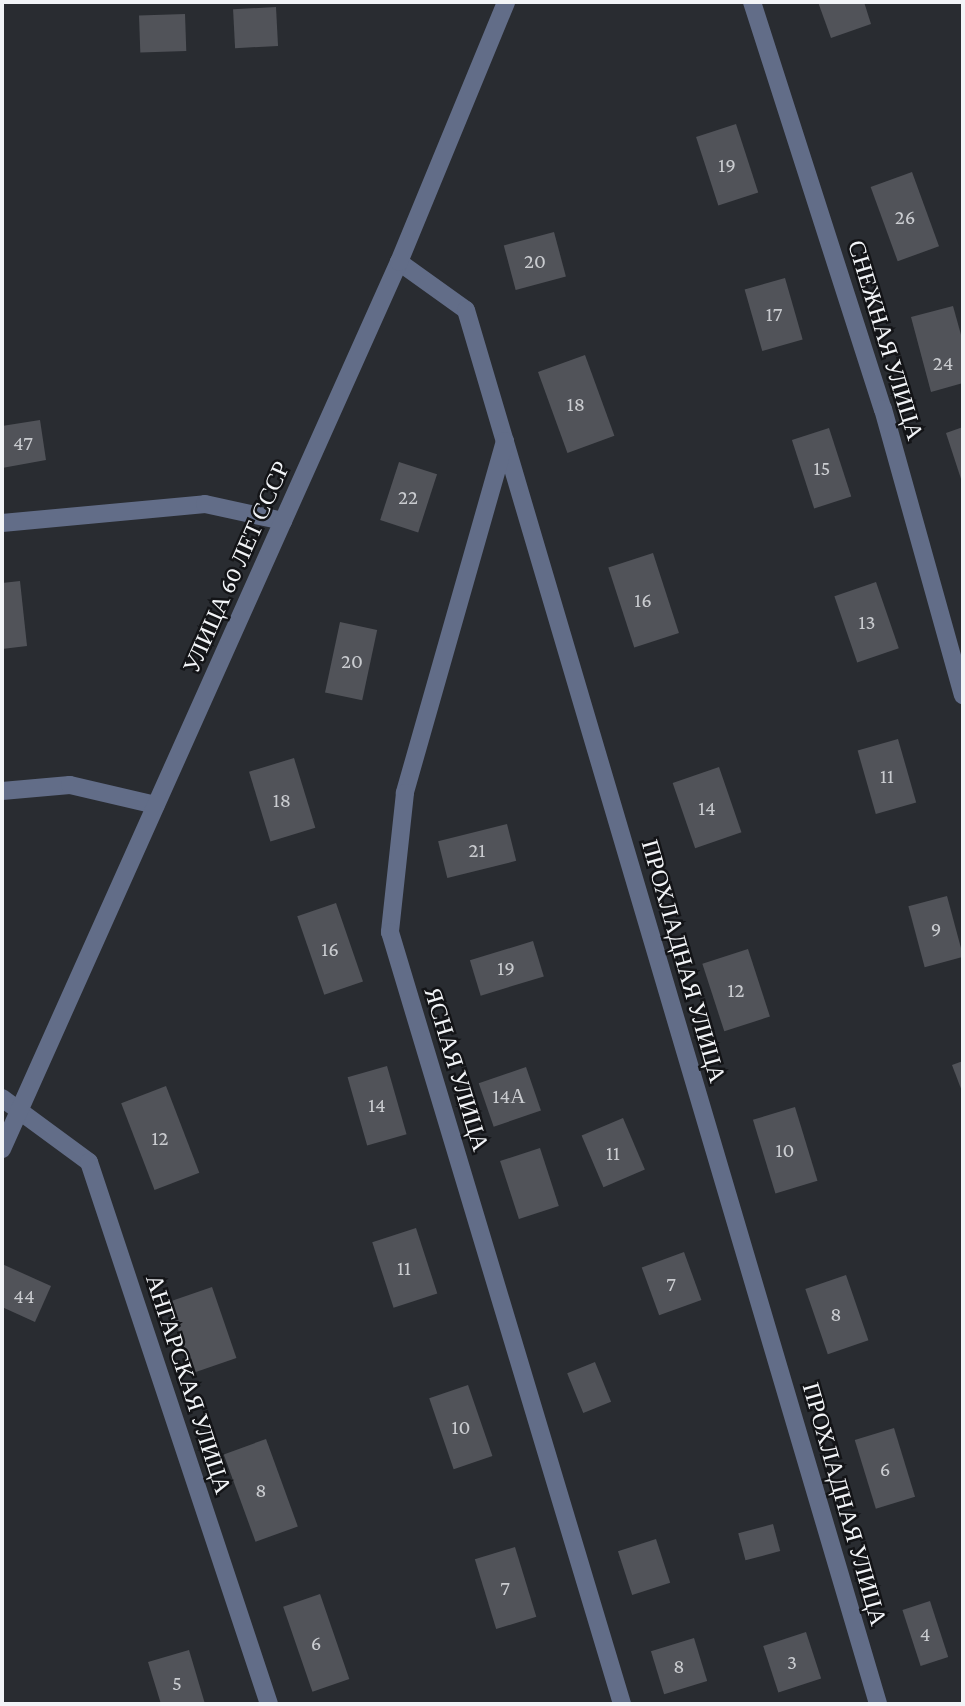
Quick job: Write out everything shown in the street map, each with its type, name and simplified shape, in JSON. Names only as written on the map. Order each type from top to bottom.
[{"type":"street","name":"УЛИЦА 60 ЛЕТ СССР","points":[[2,1149],[399,262],[506,2]]},
{"type":"street","name":"СНЕЖНАЯ УЛИЦА","points":[[752,2],[883,409],[963,695]]},
{"type":"street","name":"ПРОХЛАДНАЯ УЛИЦА","points":[[399,262],[466,310],[878,1704]]},
{"type":"street","name":"ЯСНАЯ УЛИЦА","points":[[505,441],[405,793],[390,932],[622,1704]]},
{"type":"street","points":[[2,523],[205,505],[283,522]]},
{"type":"street","points":[[2,791],[69,785],[156,805]]},
{"type":"street","name":"АНГАРСКАЯ УЛИЦА","points":[[2,1098],[89,1162],[269,1704]]},
{"type":"building","points":[[818,2],[864,2],[871,24],[831,38]]},
{"type":"building","points":[[276,7],[278,46],[235,48],[233,9]]},
{"type":"building","points":[[185,14],[186,51],[140,53],[139,16]]},
{"type":"building","points":[[736,124],[758,192],[718,205],[696,137]]},
{"type":"building","points":[[912,172],[939,246],[898,261],[871,187]]},
{"type":"building","points":[[554,232],[566,276],[516,290],[504,245]]},
{"type":"building","points":[[785,278],[803,340],[762,351],[745,290]]},
{"type":"building","points":[[953,306],[963,342],[963,383],[931,392],[911,317]]},
{"type":"building","points":[[585,355],[614,436],[567,453],[538,372]]},
{"type":"building","points":[[40,420],[46,460],[2,468],[2,426]]},
{"type":"building","points":[[963,427],[963,485],[946,433]]},
{"type":"building","points":[[829,428],[851,496],[814,509],[792,440]]},
{"type":"building","points":[[399,462],[437,474],[418,532],[380,520]]},
{"type":"building","points":[[653,553],[679,633],[634,647],[608,568]]},
{"type":"building","points":[[20,581],[27,646],[2,649],[2,583]]},
{"type":"building","points":[[876,582],[899,648],[857,663],[834,596]]},
{"type":"building","points":[[340,622],[377,630],[362,700],[325,692]]},
{"type":"building","points":[[898,739],[916,802],[876,814],[858,751]]},
{"type":"building","points":[[294,758],[315,828],[270,842],[249,772]]},
{"type":"building","points":[[719,767],[741,832],[695,848],[673,783]]},
{"type":"building","points":[[507,824],[516,861],[447,878],[438,841]]},
{"type":"building","points":[[947,896],[963,957],[925,967],[908,906]]},
{"type":"building","points":[[336,903],[363,981],[324,995],[297,916]]},
{"type":"building","points":[[533,941],[544,976],[481,996],[470,960]]},
{"type":"building","points":[[748,949],[770,1017],[724,1031],[702,964]]},
{"type":"building","points":[[963,1061],[963,1094],[952,1065]]},
{"type":"building","points":[[387,1066],[407,1134],[367,1146],[348,1077]]},
{"type":"building","points":[[526,1067],[541,1110],[494,1127],[479,1083]]},
{"type":"building","points":[[166,1086],[199,1173],[155,1190],[121,1103]]},
{"type":"building","points":[[795,1107],[818,1181],[775,1193],[753,1120]]},
{"type":"building","points":[[623,1118],[645,1170],[603,1187],[582,1136]]},
{"type":"building","points":[[540,1148],[559,1206],[519,1219],[500,1161]]},
{"type":"building","points":[[416,1228],[437,1294],[394,1308],[372,1242]]},
{"type":"building","points":[[684,1252],[701,1300],[659,1315],[642,1267]]},
{"type":"building","points":[[2,1264],[51,1286],[35,1322],[2,1307]]},
{"type":"building","points":[[846,1275],[868,1340],[828,1354],[805,1289]]},
{"type":"building","points":[[212,1287],[236,1358],[193,1373],[169,1302]]},
{"type":"building","points":[[595,1362],[611,1402],[583,1413],[567,1373]]},
{"type":"building","points":[[468,1385],[492,1456],[454,1469],[429,1398]]},
{"type":"building","points":[[894,1428],[915,1497],[876,1509],[855,1440]]},
{"type":"building","points":[[266,1439],[298,1526],[256,1542],[224,1454]]},
{"type":"building","points":[[773,1524],[780,1551],[745,1560],[738,1533]]},
{"type":"building","points":[[656,1539],[670,1583],[632,1595],[618,1551]]},
{"type":"building","points":[[515,1547],[536,1617],[496,1629],[475,1559]]},
{"type":"building","points":[[320,1594],[349,1679],[312,1692],[283,1607]]},
{"type":"building","points":[[930,1601],[948,1657],[921,1666],[902,1610]]},
{"type":"building","points":[[806,1632],[821,1679],[778,1693],[763,1646]]},
{"type":"building","points":[[694,1638],[707,1681],[664,1694],[651,1651]]},
{"type":"building","points":[[189,1650],[205,1704],[161,1704],[148,1662]]}]
